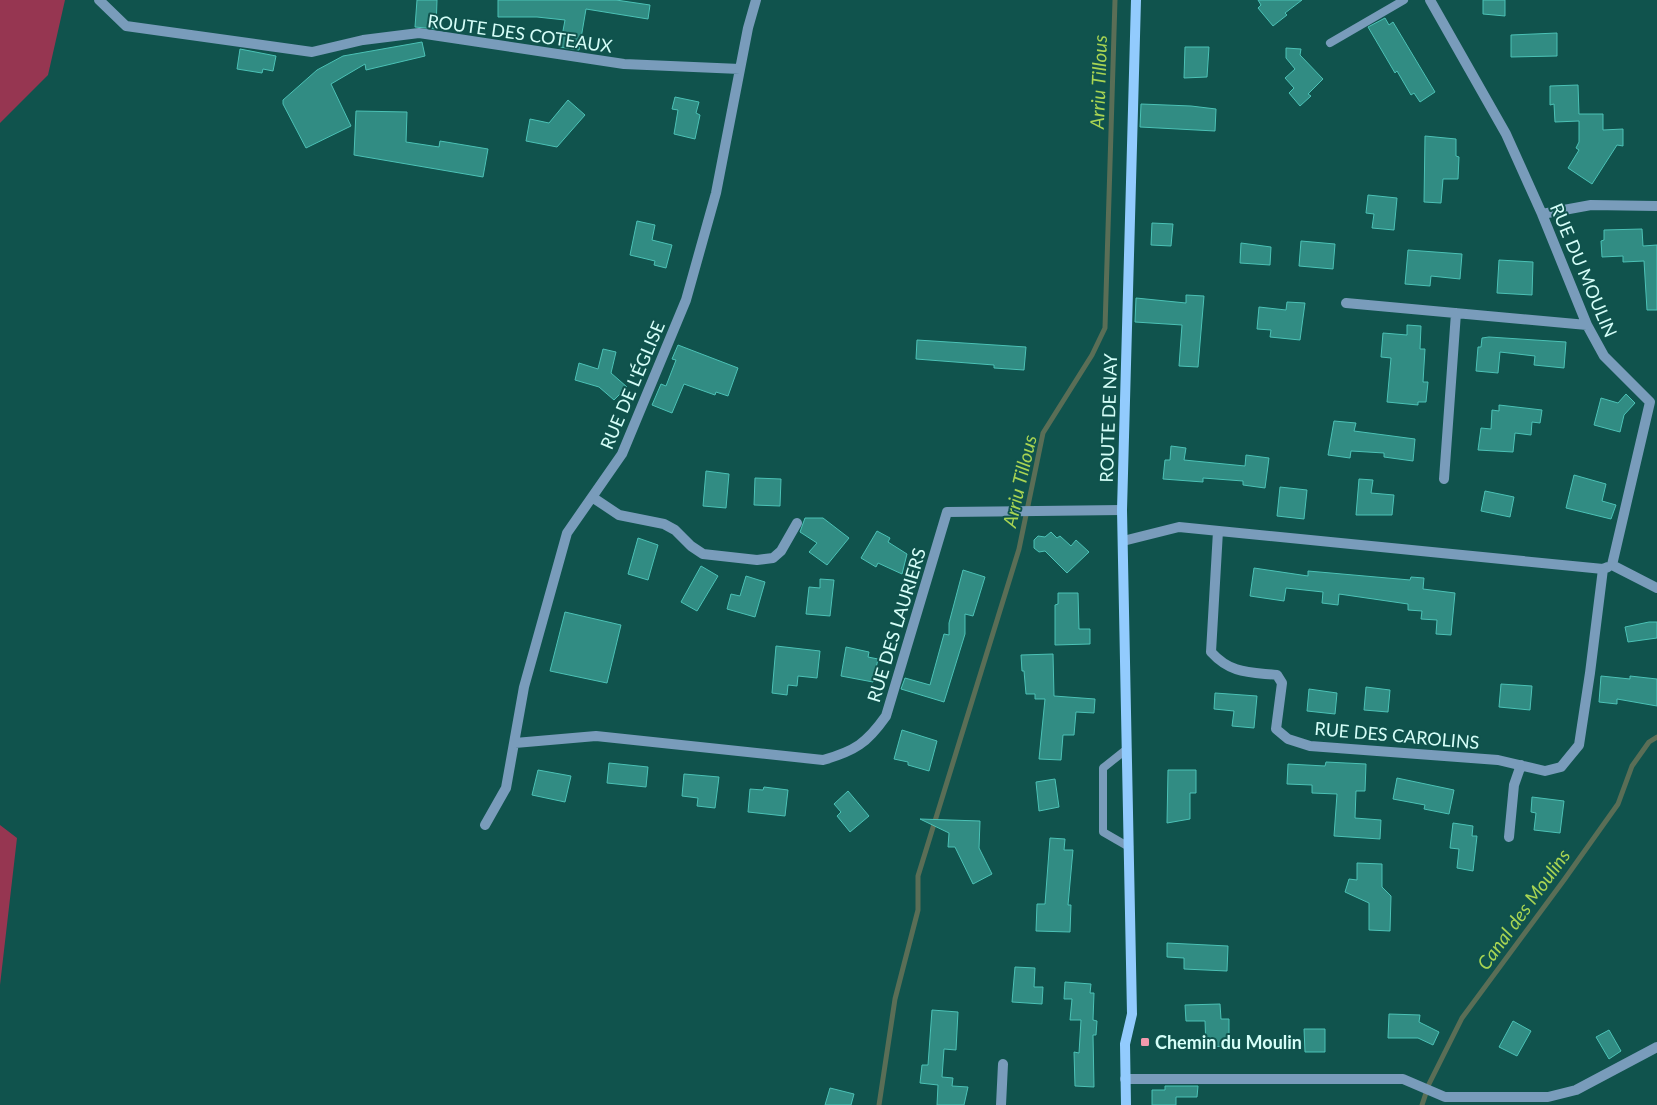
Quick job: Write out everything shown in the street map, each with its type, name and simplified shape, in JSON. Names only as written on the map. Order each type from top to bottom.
[{"type":"main road","name":"ROUTE DE NAY","points":[[1126,1105],[1125,1044],[1132,1014],[1122,510],[1136,0]]},
{"type":"street","name":"ROUTE DES COTEAUX","points":[[99,0],[126,26],[312,52],[363,40],[419,33],[624,64],[740,69]]},
{"type":"street","name":"RUE DE L'ÉGLISE","points":[[485,825],[506,788],[524,687],[567,533],[622,454],[686,300],[716,193],[748,28],[756,0]]},
{"type":"street","name":"RUE DU MOULIN","points":[[1430,0],[1506,134],[1542,214],[1586,325],[1604,356],[1654,404],[1607,567]]},
{"type":"street","points":[[1542,214],[1591,205],[1657,206]]},
{"type":"street","points":[[1346,303],[1586,325]]},
{"type":"street","points":[[1444,479],[1456,313]]},
{"type":"street","points":[[592,497],[619,515],[664,524],[675,530],[691,546],[704,554],[756,560],[773,558],[781,551],[797,523]]},
{"type":"street","name":"RUE DES LAURIERS","points":[[515,743],[596,736],[823,760],[849,752],[871,737],[886,716],[947,512],[1122,510]]},
{"type":"street","points":[[1123,541],[1179,527],[1607,567],[1657,588]]},
{"type":"street","name":"RUE DES CAROLINS","points":[[1218,531],[1211,652],[1221,662],[1238,671],[1277,675],[1282,683],[1276,729],[1288,738],[1310,746],[1498,760],[1545,770],[1561,766],[1579,745],[1607,567]]},
{"type":"street","points":[[1509,837],[1514,785],[1521,765]]},
{"type":"street","points":[[1125,1079],[1403,1079],[1445,1096],[1548,1097],[1576,1090],[1657,1047]]},
{"type":"street","points":[[1001,1105],[1004,1064]]},
{"type":"lane","points":[[1330,43],[1404,0]]},
{"type":"lane","points":[[1127,749],[1103,768],[1102,832],[1129,842]]},
{"type":"shaded area","points":[[0,0],[65,0],[48,75],[0,123]]},
{"type":"shaded area","points":[[0,825],[17,838],[0,985]]},
{"type":"building","points":[[417,0],[437,0],[436,29],[415,27]]},
{"type":"building","points":[[498,0],[616,0],[650,5],[648,19],[586,9],[579,50],[560,47],[565,20],[537,17],[498,17]]},
{"type":"building","points":[[1258,0],[1302,0],[1285,13],[1287,15],[1273,26],[1258,8],[1261,5]]},
{"type":"building","points":[[1483,0],[1505,0],[1505,16],[1483,14]]},
{"type":"building","points":[[1385,18],[1389,25],[1393,22],[1435,92],[1420,102],[1414,93],[1411,95],[1397,71],[1395,73],[1368,27]]},
{"type":"building","points":[[1557,33],[1557,56],[1511,57],[1511,35]]},
{"type":"building","points":[[422,42],[425,56],[366,70],[365,64],[331,84],[351,126],[306,148],[283,104],[283,100],[317,70],[343,56]]},
{"type":"building","points":[[1185,47],[1209,47],[1207,77],[1184,78]]},
{"type":"building","points":[[1286,48],[1301,49],[1300,55],[1323,79],[1308,94],[1311,96],[1300,106],[1289,93],[1294,88],[1285,78],[1295,69],[1286,58]]},
{"type":"building","points":[[240,49],[276,56],[273,71],[263,69],[262,73],[237,69]]},
{"type":"building","points":[[1578,85],[1579,114],[1603,114],[1603,130],[1623,129],[1623,146],[1617,145],[1592,184],[1568,168],[1579,150],[1576,148],[1579,142],[1579,121],[1555,122],[1554,104],[1550,105],[1550,86]]},
{"type":"building","points":[[675,97],[699,102],[696,113],[700,115],[695,139],[674,134],[678,110],[672,109]]},
{"type":"building","points":[[568,100],[585,115],[557,147],[526,141],[530,119],[549,123]]},
{"type":"building","points":[[1141,104],[1216,109],[1215,131],[1140,127]]},
{"type":"building","points":[[356,111],[407,112],[406,142],[439,147],[440,141],[488,149],[483,177],[354,155]]},
{"type":"building","points":[[1425,136],[1456,139],[1456,156],[1459,157],[1458,179],[1443,179],[1441,203],[1424,202]]},
{"type":"building","points":[[1368,195],[1397,198],[1394,230],[1372,228],[1374,214],[1366,213]]},
{"type":"building","points":[[637,221],[655,225],[652,240],[672,245],[666,268],[654,265],[655,261],[630,255]]},
{"type":"building","points":[[1152,223],[1173,224],[1171,246],[1151,245]]},
{"type":"building","points":[[1642,229],[1643,246],[1657,245],[1657,310],[1647,310],[1644,261],[1623,262],[1623,256],[1602,257],[1601,241],[1604,240],[1604,230]]},
{"type":"building","points":[[1301,241],[1335,244],[1333,269],[1299,266]]},
{"type":"building","points":[[1241,243],[1271,247],[1270,265],[1240,263]]},
{"type":"building","points":[[1408,250],[1462,254],[1460,279],[1431,276],[1430,286],[1405,284]]},
{"type":"building","points":[[1499,260],[1533,262],[1532,295],[1497,293]]},
{"type":"building","points":[[1186,295],[1204,296],[1198,367],[1179,366],[1182,325],[1135,322],[1136,298],[1186,303]]},
{"type":"building","points":[[1287,302],[1305,303],[1300,340],[1270,337],[1271,330],[1257,329],[1259,307],[1286,310]]},
{"type":"building","points":[[1407,325],[1421,326],[1420,349],[1425,349],[1423,382],[1428,382],[1426,402],[1418,402],[1418,405],[1387,402],[1391,358],[1381,357],[1383,333],[1407,335]]},
{"type":"building","points":[[1482,338],[1566,342],[1564,368],[1534,365],[1535,356],[1500,352],[1498,373],[1476,371],[1478,347],[1481,347]]},
{"type":"building","points":[[917,340],[1026,347],[1024,370],[994,368],[994,365],[916,359]]},
{"type":"building","points":[[678,345],[738,368],[728,396],[716,392],[715,395],[684,384],[672,413],[652,405],[661,384],[666,386],[676,360],[672,359]]},
{"type":"building","points":[[603,349],[616,352],[611,373],[627,387],[614,400],[599,387],[575,380],[579,363],[598,369]]},
{"type":"building","points":[[1626,394],[1635,403],[1624,415],[1620,432],[1594,425],[1601,398],[1618,403]]},
{"type":"building","points":[[1499,405],[1542,410],[1540,423],[1532,422],[1531,435],[1515,433],[1513,452],[1478,450],[1481,428],[1491,429],[1492,410],[1499,411]]},
{"type":"building","points":[[1334,421],[1356,423],[1354,431],[1415,439],[1413,461],[1384,457],[1384,453],[1351,451],[1350,458],[1328,455]]},
{"type":"building","points":[[1171,446],[1186,448],[1184,460],[1245,466],[1246,455],[1269,458],[1265,488],[1243,485],[1243,481],[1203,478],[1203,482],[1163,479],[1165,460],[1170,460]]},
{"type":"building","points":[[706,471],[729,474],[726,508],[703,506]]},
{"type":"building","points":[[1574,475],[1606,484],[1602,501],[1616,505],[1611,519],[1566,508]]},
{"type":"building","points":[[755,478],[781,479],[780,506],[754,505]]},
{"type":"building","points":[[1359,479],[1373,480],[1371,493],[1394,495],[1392,515],[1356,515]]},
{"type":"building","points":[[1280,487],[1307,490],[1304,519],[1277,516]]},
{"type":"building","points":[[1485,491],[1514,497],[1510,517],[1481,511]]},
{"type":"building","points":[[805,518],[823,518],[849,538],[827,565],[809,552],[817,543],[800,532]]},
{"type":"building","points":[[877,531],[890,538],[888,542],[907,554],[902,574],[878,563],[876,567],[861,558]]},
{"type":"building","points":[[1051,532],[1057,538],[1060,536],[1071,546],[1076,540],[1089,552],[1067,573],[1045,551],[1039,552],[1034,548],[1034,540],[1038,536],[1045,537]]},
{"type":"building","points":[[638,538],[658,545],[648,580],[628,574]]},
{"type":"building","points":[[701,566],[718,576],[697,611],[681,602]]},
{"type":"building","points":[[1254,568],[1308,576],[1308,571],[1410,580],[1411,577],[1424,578],[1423,589],[1455,593],[1451,635],[1436,634],[1437,620],[1421,619],[1422,611],[1408,610],[1408,604],[1339,594],[1338,605],[1322,603],[1323,592],[1286,588],[1284,601],[1250,596]]},
{"type":"building","points":[[963,570],[985,577],[973,616],[965,614],[965,634],[944,702],[901,689],[905,678],[930,685],[944,634],[949,635],[949,623]]},
{"type":"building","points":[[746,576],[765,582],[755,617],[727,609],[731,594],[740,596]]},
{"type":"building","points":[[820,579],[834,580],[830,616],[806,614],[809,587],[820,588]]},
{"type":"building","points":[[1058,593],[1078,593],[1079,629],[1090,629],[1090,644],[1055,645],[1055,605],[1058,604]]},
{"type":"building","points":[[565,612],[621,625],[607,683],[550,671]]},
{"type":"building","points":[[1657,622],[1657,638],[1628,642],[1625,627]]},
{"type":"building","points":[[776,646],[820,651],[817,678],[798,676],[797,686],[788,685],[787,695],[772,693]]},
{"type":"building","points":[[846,647],[869,652],[868,657],[878,659],[873,682],[841,676]]},
{"type":"building","points":[[1053,654],[1054,696],[1095,699],[1094,713],[1076,712],[1074,735],[1063,735],[1061,760],[1039,759],[1045,699],[1035,699],[1035,694],[1026,694],[1024,671],[1022,671],[1021,655]]},
{"type":"building","points":[[1601,676],[1630,679],[1630,676],[1657,679],[1657,706],[1617,699],[1617,704],[1599,702]]},
{"type":"building","points":[[1501,684],[1532,686],[1530,710],[1499,707]]},
{"type":"building","points":[[1366,687],[1390,690],[1388,712],[1364,710]]},
{"type":"building","points":[[1309,689],[1337,693],[1335,714],[1307,711]]},
{"type":"building","points":[[1215,693],[1257,696],[1254,728],[1232,726],[1234,711],[1214,709]]},
{"type":"building","points":[[902,730],[937,741],[929,771],[908,765],[908,762],[894,759]]},
{"type":"building","points":[[1326,762],[1366,764],[1365,791],[1356,791],[1355,818],[1381,820],[1380,839],[1334,836],[1337,794],[1312,793],[1312,785],[1287,784],[1288,764],[1325,766]]},
{"type":"building","points":[[609,763],[648,767],[646,787],[607,783]]},
{"type":"building","points":[[538,770],[571,776],[565,802],[532,795]]},
{"type":"building","points":[[1168,770],[1196,770],[1196,793],[1190,793],[1190,819],[1167,823]]},
{"type":"building","points":[[684,774],[719,777],[715,808],[697,806],[698,798],[682,796]]},
{"type":"building","points":[[1397,778],[1454,790],[1449,814],[1424,809],[1425,805],[1393,799]]},
{"type":"building","points":[[1055,779],[1059,807],[1039,811],[1036,782]]},
{"type":"building","points":[[764,787],[788,790],[785,816],[748,812],[750,789],[763,790]]},
{"type":"building","points":[[848,791],[869,816],[850,832],[837,816],[841,812],[834,804]]},
{"type":"building","points":[[1532,797],[1564,801],[1560,833],[1534,830],[1536,813],[1531,812]]},
{"type":"building","points":[[920,819],[980,821],[979,848],[992,874],[973,884],[955,847],[948,847],[949,833]]},
{"type":"building","points":[[1453,823],[1473,826],[1472,836],[1477,836],[1473,871],[1457,868],[1459,849],[1450,848]]},
{"type":"building","points":[[1050,838],[1065,839],[1064,850],[1073,850],[1068,905],[1071,905],[1070,932],[1036,931],[1037,904],[1045,904]]},
{"type":"building","points":[[1357,863],[1382,864],[1382,887],[1391,896],[1390,931],[1369,930],[1369,903],[1345,892],[1349,879],[1357,880]]},
{"type":"building","points":[[1167,943],[1228,946],[1227,971],[1184,969],[1184,958],[1167,957]]},
{"type":"building","points":[[1015,967],[1035,968],[1034,987],[1043,987],[1042,1004],[1012,1002]]},
{"type":"building","points":[[1065,982],[1091,984],[1090,993],[1094,993],[1093,1020],[1097,1021],[1096,1035],[1093,1035],[1094,1087],[1075,1086],[1074,1052],[1079,1053],[1081,1020],[1070,1020],[1072,999],[1064,999]]},
{"type":"building","points":[[1220,1004],[1221,1019],[1229,1019],[1229,1046],[1206,1047],[1205,1021],[1186,1021],[1185,1005]]},
{"type":"building","points":[[932,1010],[958,1012],[956,1050],[944,1049],[942,1077],[953,1078],[952,1086],[968,1087],[964,1105],[937,1105],[938,1085],[920,1083],[922,1065],[928,1065]]},
{"type":"building","points":[[1389,1014],[1420,1015],[1419,1022],[1439,1032],[1433,1045],[1418,1038],[1388,1038]]},
{"type":"building","points":[[1513,1021],[1531,1031],[1517,1056],[1499,1047]]},
{"type":"building","points":[[1304,1029],[1325,1029],[1325,1052],[1305,1052]]},
{"type":"building","points":[[1609,1030],[1621,1051],[1609,1059],[1596,1037]]},
{"type":"building","points":[[1165,1086],[1198,1086],[1197,1097],[1176,1097],[1176,1105],[1152,1105],[1152,1090],[1165,1090]]},
{"type":"building","points":[[830,1088],[854,1094],[851,1105],[825,1105]]},
{"type":"waterway","name":"Arriu Tillous","points":[[879,1105],[895,999],[918,910],[918,876],[1019,549],[1043,433],[1092,355],[1105,328],[1115,0]]},
{"type":"waterway","name":"Canal des Moulins","points":[[1422,1105],[1429,1084],[1462,1018],[1618,804],[1632,766],[1649,742],[1657,737]]},
{"type":"place","name":"Chemin du Moulin","points":[[1145,1042]]}]
